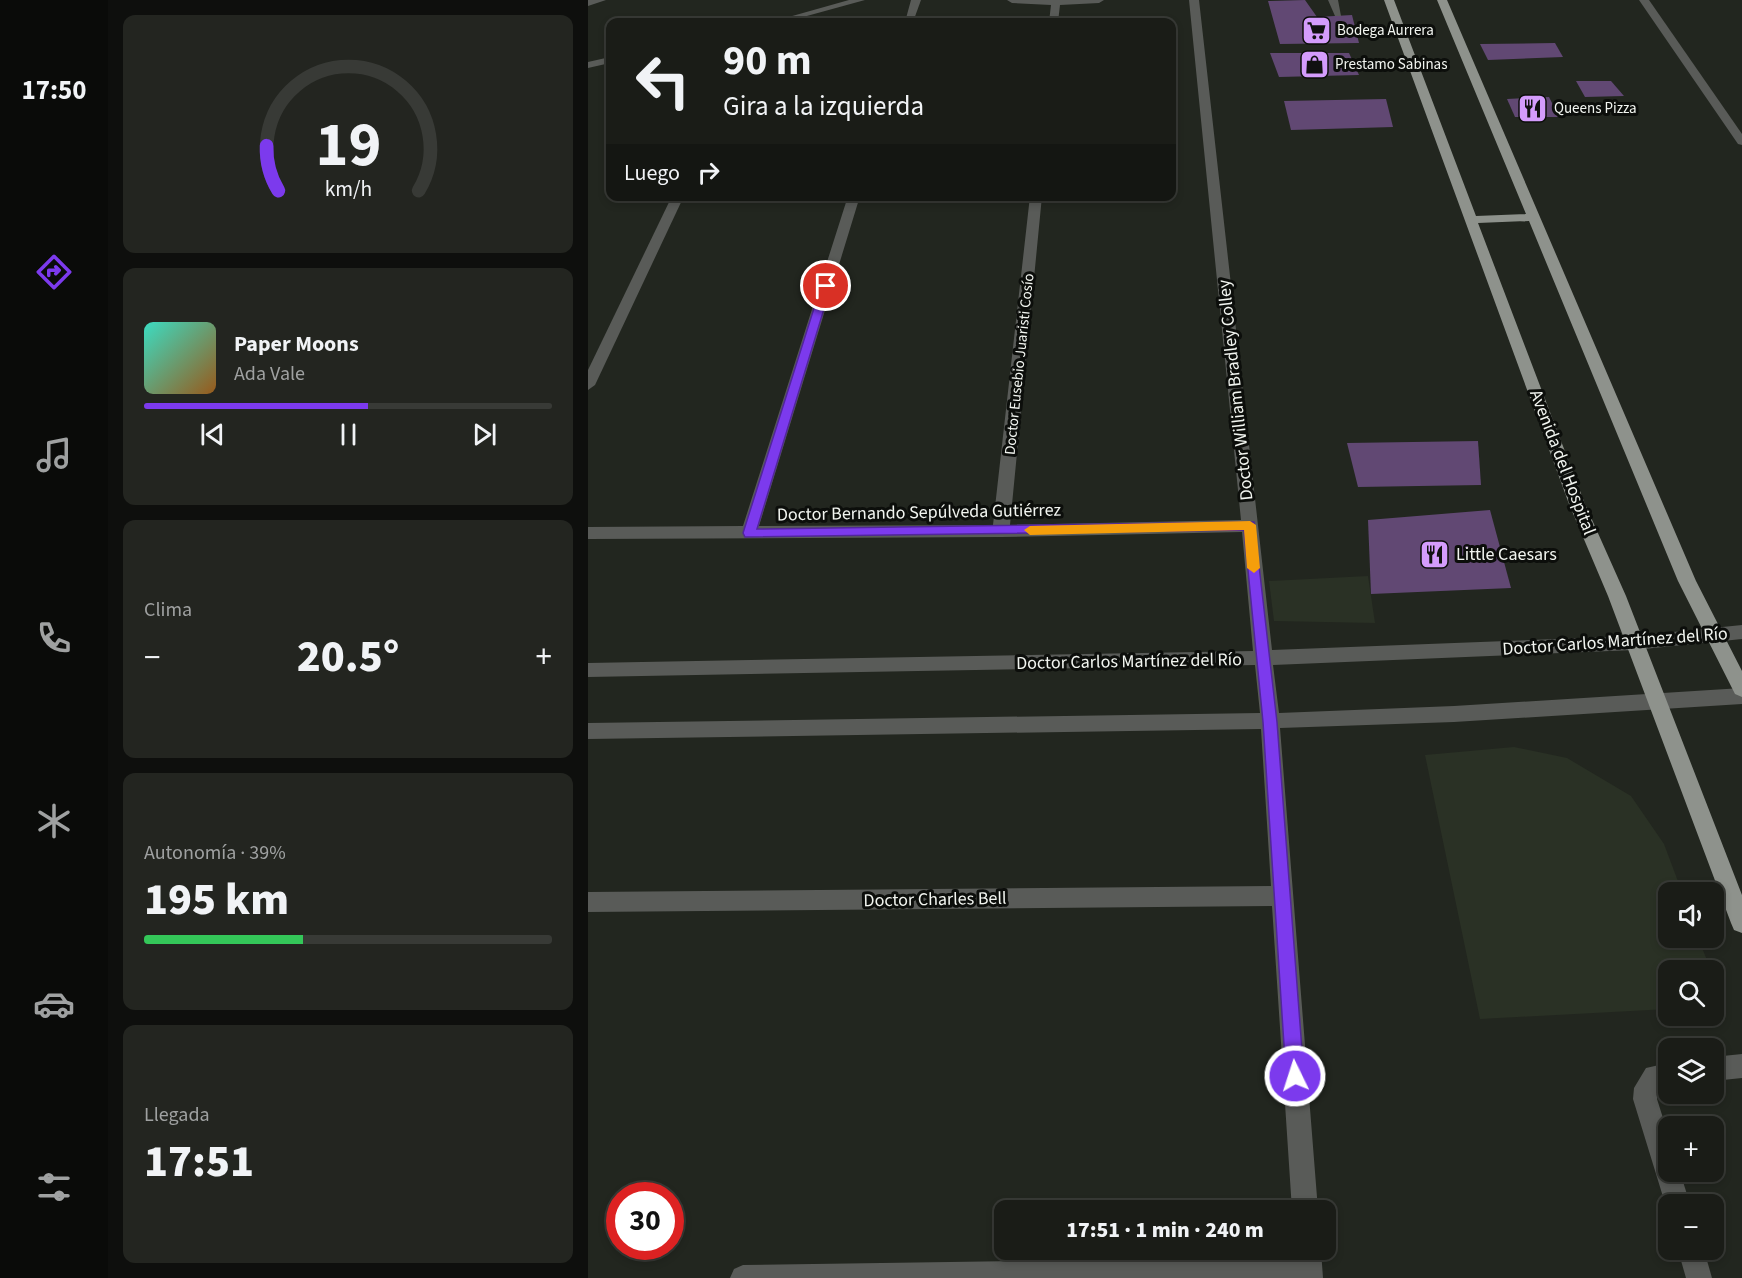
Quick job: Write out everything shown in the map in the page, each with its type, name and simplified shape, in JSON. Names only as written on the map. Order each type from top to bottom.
[{"type":"main road","name":"Avenida del Hospital","points":[[1389,0],[1578,504],[1742,923]]},
{"type":"main road","points":[[1442,0],[1687,581],[1742,689]]},
{"type":"main road","points":[[1471,220],[1533,217]]},
{"type":"street","points":[[588,3],[601,0]]},
{"type":"street","points":[[791,18],[860,0]]},
{"type":"street","points":[[910,18],[916,0]]},
{"type":"street","points":[[1012,0],[1056,2],[1099,0]]},
{"type":"street","name":"Doctor William Bradley Colley","points":[[1194,0],[1270,722],[1304,1200]]},
{"type":"street","points":[[1333,0],[1338,14]]},
{"type":"street","points":[[1644,0],[1741,139]]},
{"type":"street","points":[[1054,18],[1056,2]]},
{"type":"street","points":[[588,65],[606,61]]},
{"type":"street","points":[[588,385],[676,201]]},
{"type":"street","points":[[749,533],[852,201]]},
{"type":"street","name":"Doctor Eusebio Juaristi Cosío","points":[[1001,531],[1035,201]]},
{"type":"street","name":"Doctor Bernando Sepúlveda Gutiérrez","points":[[588,533],[1001,531],[1250,525]]},
{"type":"street","name":"Doctor Carlos Martínez del Río","points":[[588,670],[1263,658],[1634,643],[1742,632]]},
{"type":"street","points":[[588,731],[1270,722],[1657,703],[1742,696]]},
{"type":"street","name":"Doctor Charles Bell","points":[[588,902],[1282,896]]},
{"type":"street","points":[[1724,1068],[1742,1066]]},
{"type":"street","points":[[1658,1076],[1654,1076],[1646,1088],[1645,1099],[1674,1194]]},
{"type":"street","points":[[1694,1260],[1699,1278]]},
{"type":"street","points":[[743,1278],[1309,1266]]},
{"type":"shaded area","points":[[1368,576],[1375,623],[1274,621],[1269,581]]},
{"type":"shaded area","points":[[1514,747],[1567,758],[1631,796],[1664,844],[1678,882],[1658,882],[1658,948],[1702,948],[1707,960],[1658,960],[1658,1010],[1480,1019],[1425,755]]},
{"type":"building","name":"Bodega Aurrera","points":[[1305,0],[1317,17],[1352,15],[1359,43],[1280,44],[1268,1]]},
{"type":"building","points":[[1555,43],[1563,57],[1488,60],[1480,44]]},
{"type":"building","name":"Prestamo Sabinas","points":[[1270,53],[1349,53],[1359,75],[1279,77]]},
{"type":"building","points":[[1576,81],[1611,81],[1624,96],[1585,97]]},
{"type":"building","name":"Queens Pizza","points":[[1549,97],[1559,117],[1515,117],[1507,99]]},
{"type":"building","points":[[1386,99],[1393,127],[1291,130],[1284,101]]},
{"type":"building","points":[[1478,441],[1481,485],[1358,487],[1347,443]]},
{"type":"building","name":"Little Caesars","points":[[1490,510],[1511,588],[1371,594],[1368,520]]},
{"type":"slow traffic","points":[[1030,530],[1250,525],[1254,568]]},
{"type":"place","name":"Bodega Aurrera","points":[[1316,30]]},
{"type":"place","name":"Prestamo Sabinas","points":[[1314,64]]},
{"type":"place","name":"Queens Pizza","points":[[1533,108]]},
{"type":"place","name":"Little Caesars","points":[[1435,554]]},
{"type":"route","points":[[826,286],[749,533],[1001,531],[1250,525],[1270,722],[1295,1076]]}]
